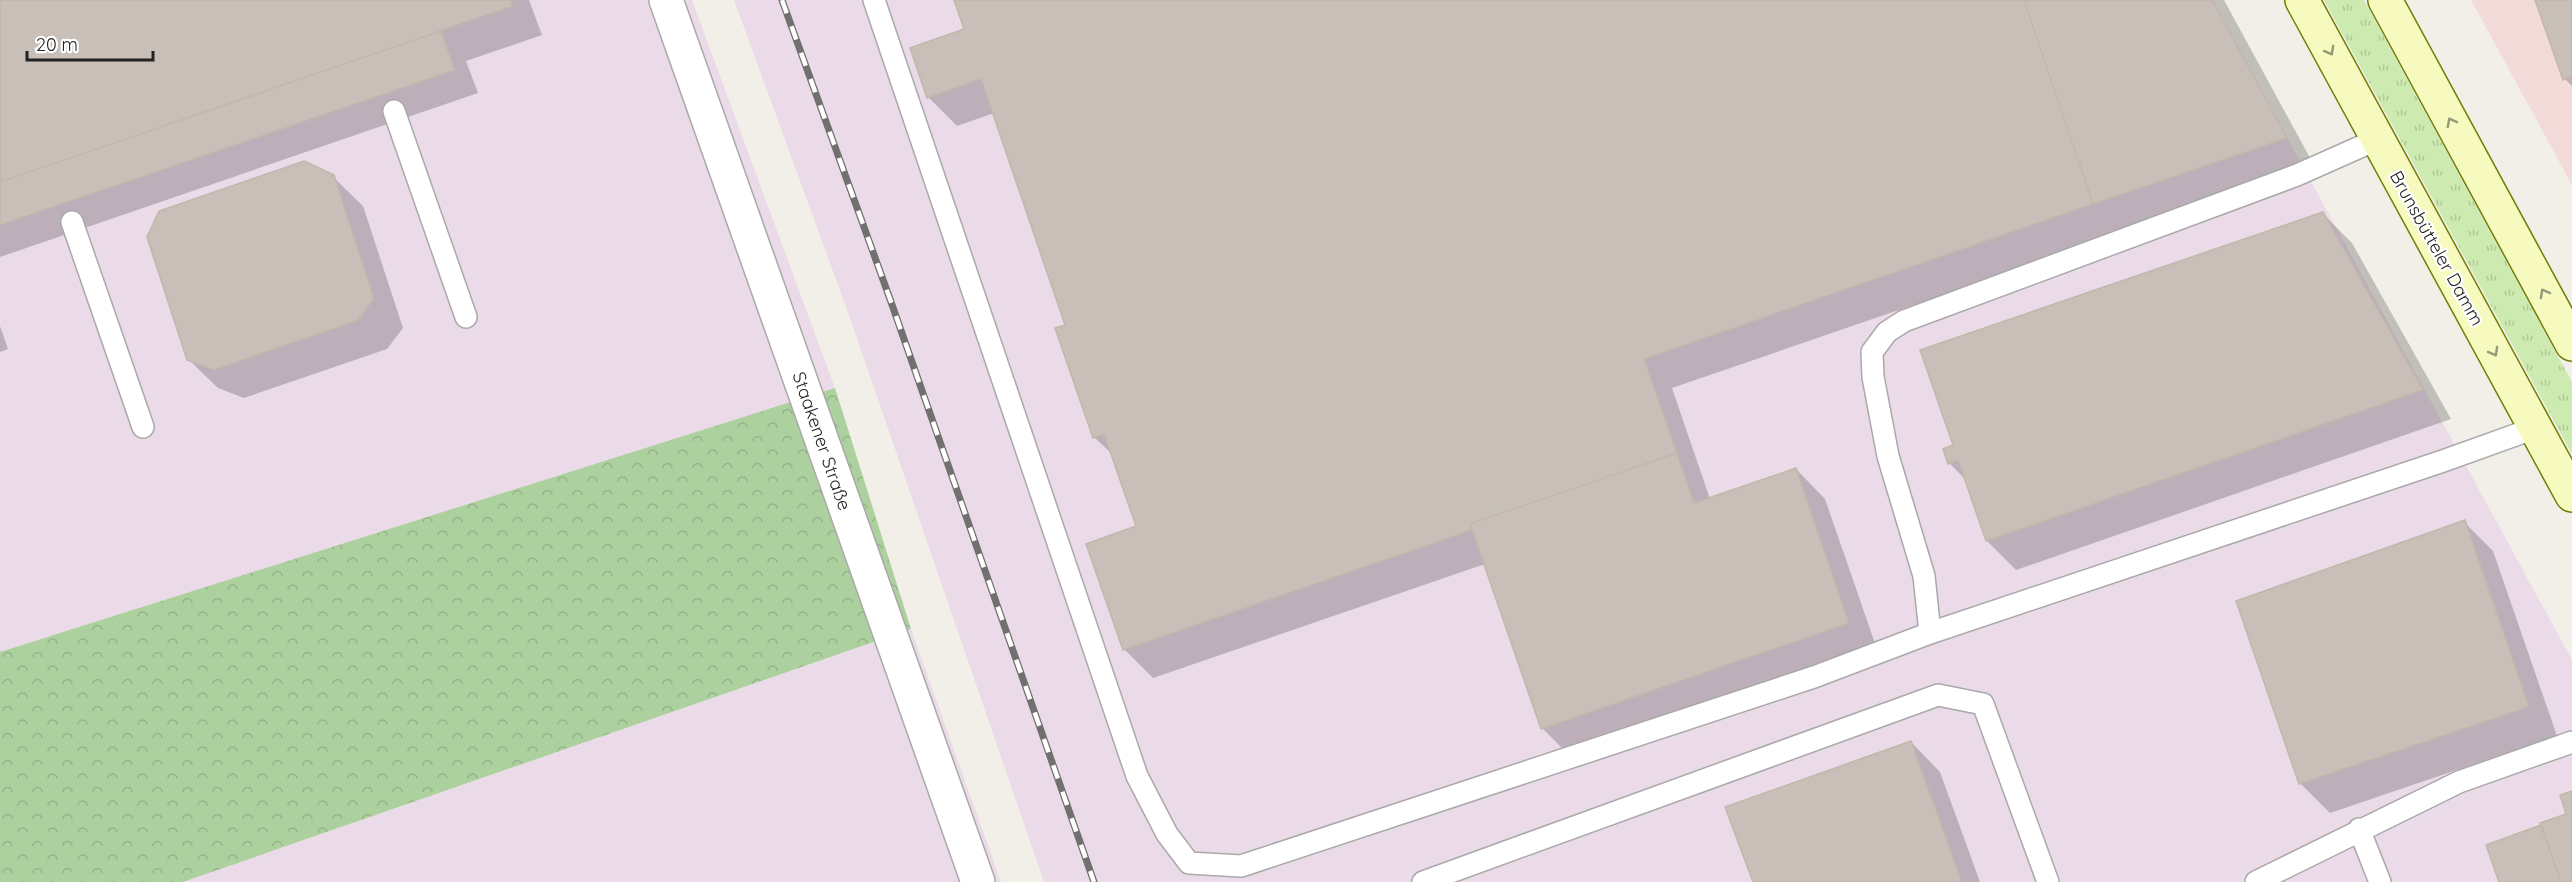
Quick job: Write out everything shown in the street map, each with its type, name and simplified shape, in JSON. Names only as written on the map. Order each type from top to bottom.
[{"type":"main road","name":"Brunsbütteler Damm","points":[[2302,0],[2572,495]]},
{"type":"main road","points":[[2385,0],[2572,344]]},
{"type":"street","name":"Staakener Straße","points":[[666,0],[978,882]]},
{"type":"lane","points":[[874,0],[1137,776],[1167,834],[1189,864],[1241,866],[1814,677],[1930,633],[2444,461],[2535,428]]},
{"type":"lane","points":[[394,111],[466,317]]},
{"type":"lane","points":[[1930,633],[1924,576],[1888,456],[1873,377],[1872,352],[1887,332],[1904,321],[2297,175],[2378,139]]},
{"type":"lane","points":[[72,222],[143,427]]},
{"type":"lane","points":[[1423,882],[1938,695],[1983,704],[2048,882]]},
{"type":"lane","points":[[2256,882],[2359,829],[2459,782],[2572,742]]},
{"type":"lane","points":[[2359,829],[2380,882]]},
{"type":"shaded area","points":[[0,0],[692,0],[835,388],[462,512],[0,653]]},
{"type":"shaded area","points":[[734,0],[2212,0],[2572,660],[2572,882],[1044,882],[850,318]]},
{"type":"shaded area","points":[[2471,0],[2572,0],[2572,185],[2554,152]]},
{"type":"shaded area","points":[[911,629],[1001,882],[183,882]]},
{"type":"green space","points":[[2324,0],[2364,0],[2572,382],[2572,454]]},
{"type":"green space","points":[[835,388],[911,629],[183,882],[0,882],[0,652]]},
{"type":"building","points":[[0,0],[511,0],[513,6],[0,182]]},
{"type":"building","points":[[954,0],[2024,0],[2093,204],[1644,359],[1677,453],[1470,524],[1472,530],[1123,650],[1086,544],[1136,526],[1104,434],[1093,438],[1055,328],[1065,325],[981,79],[927,98],[910,48],[964,29]]},
{"type":"building","points":[[2024,0],[2212,0],[2287,138],[2093,204]]},
{"type":"building","points":[[2535,0],[2572,0],[2572,76],[2563,80]]},
{"type":"building","points":[[441,31],[455,70],[0,225],[0,182]]},
{"type":"building","points":[[304,161],[334,175],[374,299],[358,320],[214,370],[187,360],[147,237],[159,211]]},
{"type":"building","points":[[2323,212],[2423,390],[1986,541],[1958,460],[1948,464],[1943,449],[1953,445],[1920,350]]},
{"type":"building","points":[[1677,453],[1694,503],[1796,468],[1849,623],[1541,729],[1470,524]]},
{"type":"building","points":[[2465,520],[2529,707],[2299,784],[2236,601]]},
{"type":"building","points":[[1911,741],[1962,882],[1753,882],[1725,807]]},
{"type":"building","points":[[2572,791],[2572,882],[2561,882],[2540,823],[2566,814],[2560,795]]},
{"type":"building","points":[[2541,825],[2561,882],[2499,882],[2486,845]]},
{"type":"railway","points":[[782,0],[890,299],[1094,882]]}]
